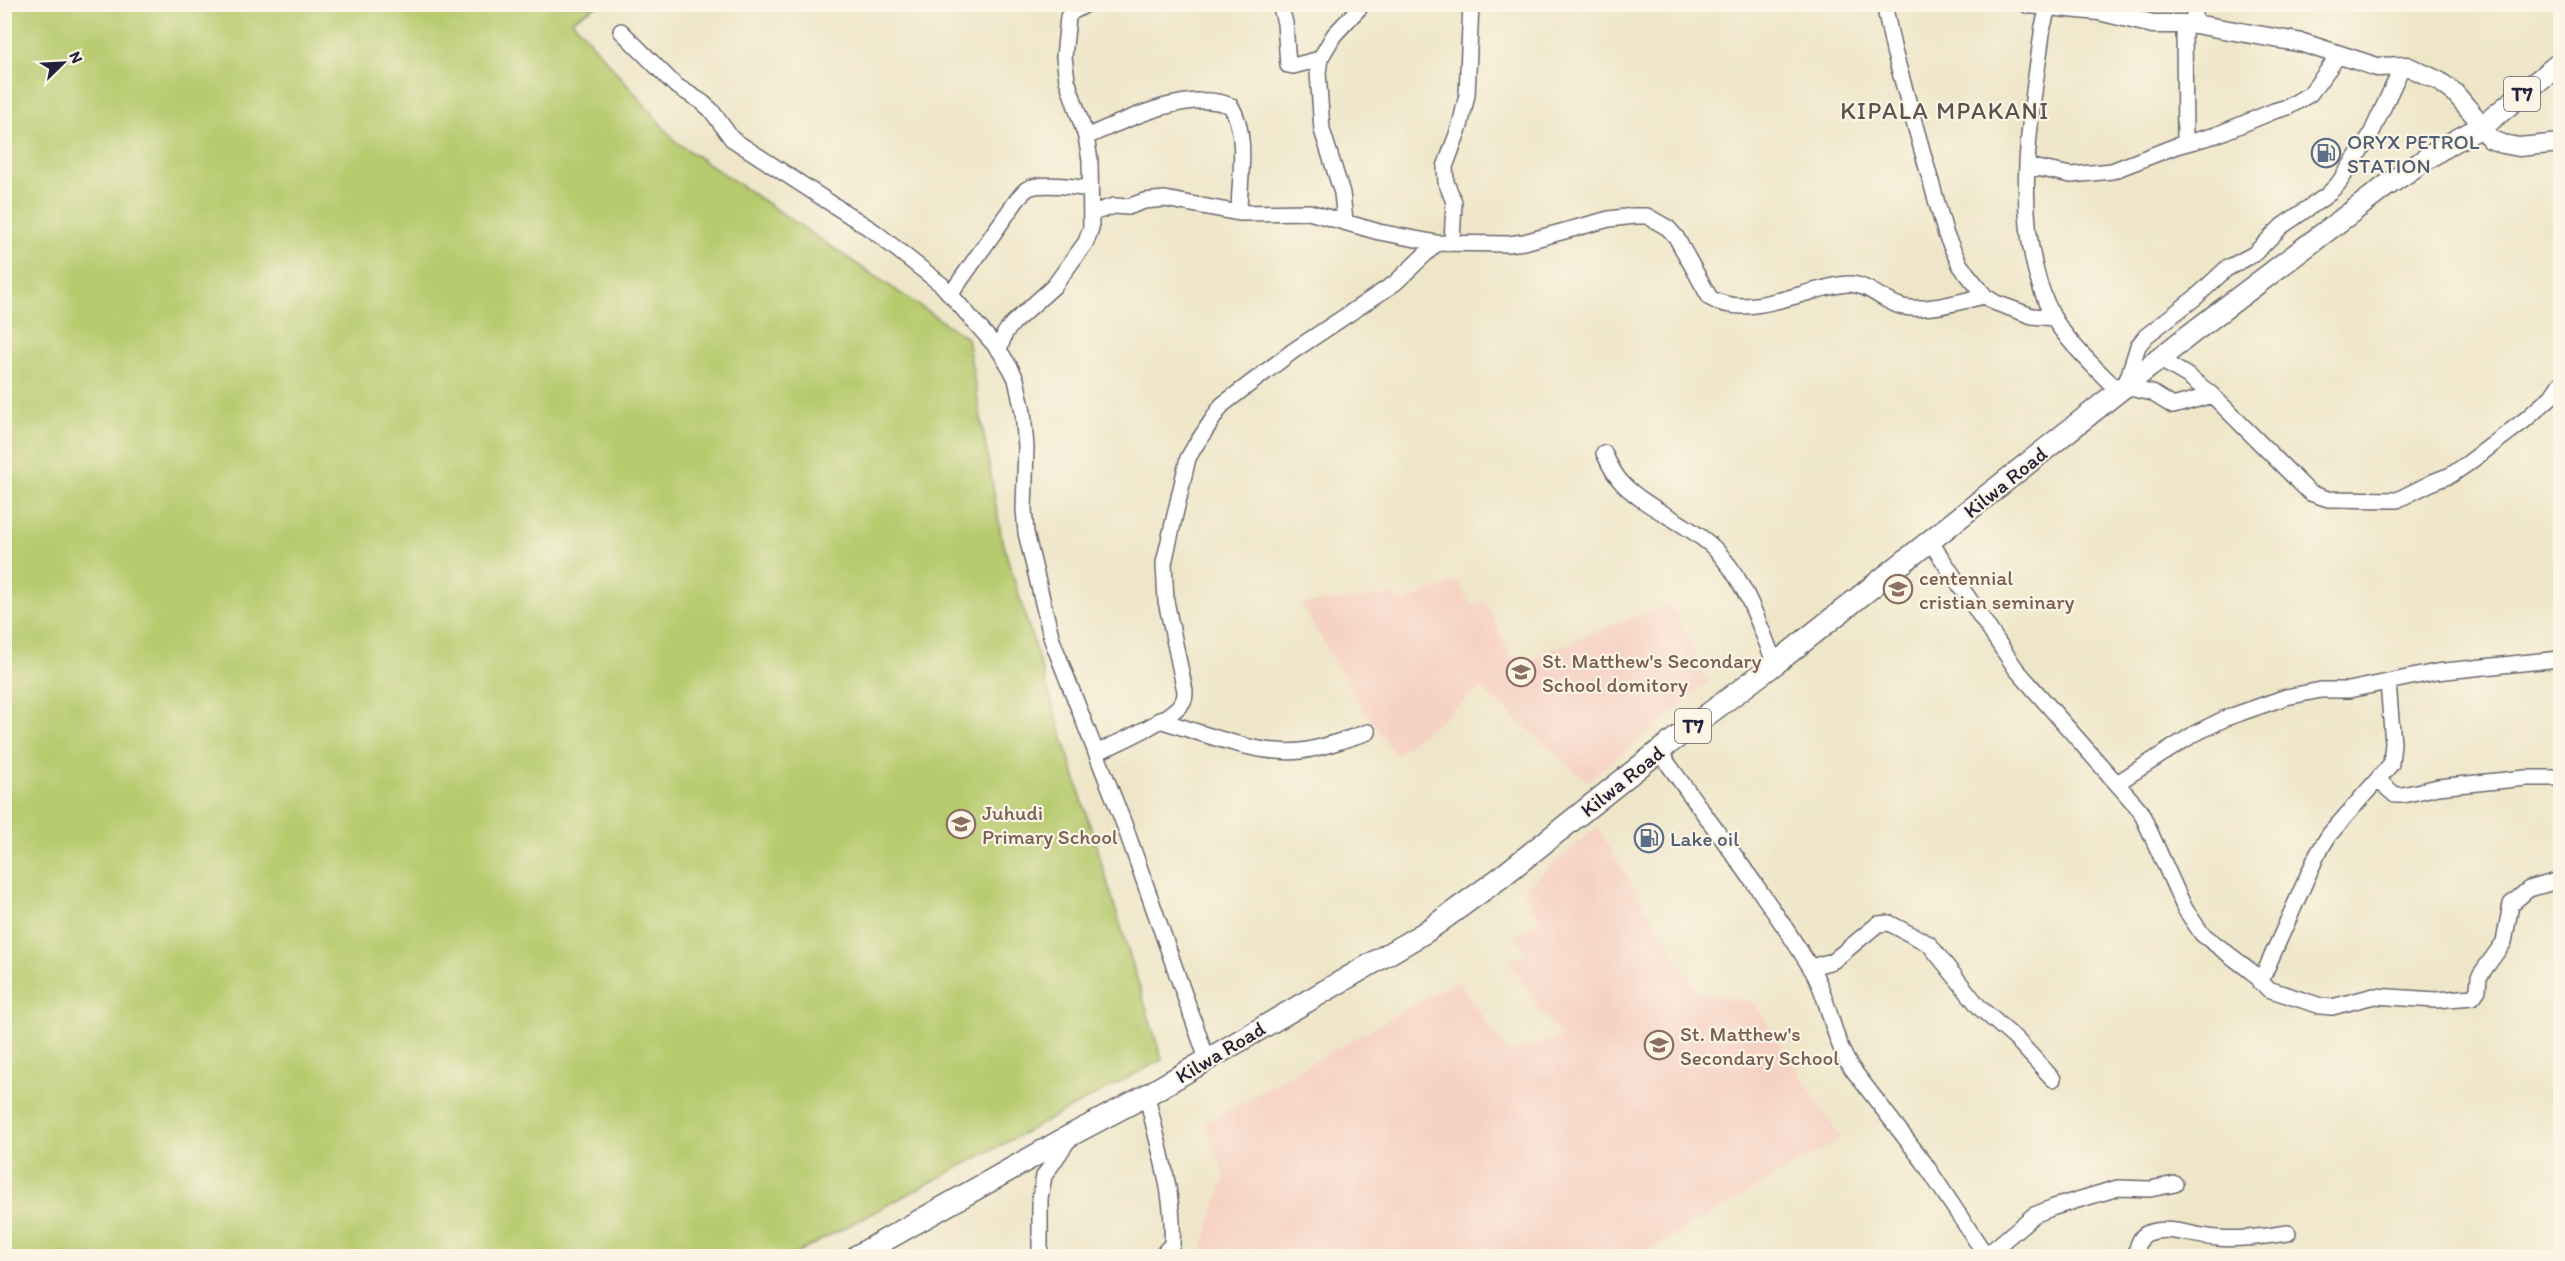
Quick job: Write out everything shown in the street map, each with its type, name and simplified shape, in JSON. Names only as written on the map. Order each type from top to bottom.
[{"type":"highway","name":"T7","points":[[2483,126],[2560,63]]},
{"type":"highway","name":"Kilwa Road","points":[[857,1257],[1072,1134],[1147,1095],[1424,933],[1555,836],[1659,751],[1775,664],[2159,359],[2386,186],[2444,147],[2483,126]]},
{"type":"main road","points":[[2028,4],[2048,8],[2099,11],[2153,24],[2189,24],[2303,43],[2377,67],[2412,68],[2439,81],[2455,93],[2483,126],[2490,138],[2503,144],[2519,147],[2560,143]]},
{"type":"street","points":[[999,350],[1005,333],[1054,286],[1086,242],[1091,228],[1092,213],[1086,137],[1070,91],[1064,57],[1068,17],[1072,12],[1088,4]]},
{"type":"street","points":[[1280,4],[1285,23],[1288,65],[1320,59]]},
{"type":"street","points":[[1345,221],[1342,193],[1322,130],[1318,88],[1320,59],[1334,35],[1363,4]]},
{"type":"street","points":[[1096,753],[1159,720],[1182,704],[1185,698],[1166,601],[1164,563],[1188,458],[1204,429],[1222,405],[1293,351],[1395,283],[1444,242],[1454,202],[1446,182],[1445,167],[1460,126],[1467,95],[1471,4]]},
{"type":"street","points":[[1884,4],[1894,51],[1946,235],[1960,264],[1985,296],[2021,313],[2054,318]]},
{"type":"street","points":[[2185,143],[2189,24],[2193,4]]},
{"type":"street","points":[[2048,8],[2037,74],[2027,166],[2031,254],[2054,318],[2085,357],[2122,390],[2152,393],[2173,406],[2212,395]]},
{"type":"street","points":[[621,31],[675,85],[711,110],[732,138],[876,232],[942,285],[999,350],[1016,379],[1023,412],[1026,447],[1024,520],[1036,583],[1052,640],[1124,824],[1207,1059]]},
{"type":"street","points":[[2027,166],[2071,175],[2103,172],[2185,143],[2216,135],[2288,107],[2310,94],[2339,55]]},
{"type":"street","points":[[2122,390],[2138,346],[2146,336],[2196,297],[2226,269],[2254,254],[2282,226],[2326,196],[2338,184],[2370,136],[2402,67]]},
{"type":"street","points":[[1086,137],[1129,118],[1190,101],[1214,100],[1231,106],[1236,114],[1241,138],[1239,213]]},
{"type":"street","points":[[950,295],[1026,190],[1033,187],[1073,186],[1090,189]]},
{"type":"street","points":[[1092,213],[1114,206],[1128,207],[1144,201],[1165,199],[1239,213],[1309,212],[1379,232],[1444,242],[1524,242],[1609,219],[1647,216],[1668,228],[1677,237],[1710,298],[1725,303],[1755,306],[1816,289],[1852,284],[1887,301],[1912,308],[1985,296]]},
{"type":"street","points":[[2159,359],[2188,376],[2212,395],[2310,493],[2328,499],[2397,500],[2451,475],[2525,420],[2552,396],[2560,384]]},
{"type":"street","points":[[1604,453],[1623,484],[1641,500],[1696,533],[1730,568],[1755,614],[1775,664]]},
{"type":"street","points":[[1930,541],[2016,669],[2140,810],[2185,909],[2202,934],[2252,972],[2268,989],[2332,1008],[2374,996],[2436,1000],[2473,997],[2478,990],[2479,977],[2504,942],[2511,904],[2529,889],[2560,880]]},
{"type":"street","points":[[2117,783],[2194,734],[2226,718],[2304,692],[2349,690],[2436,672],[2560,659]]},
{"type":"street","points":[[2260,983],[2317,855],[2329,835],[2379,781],[2391,764],[2394,755],[2388,683]]},
{"type":"street","points":[[1159,720],[1276,751],[1299,751],[1324,747],[1368,732]]},
{"type":"street","points":[[1659,751],[1766,899],[1811,967],[1845,1058],[1923,1161],[1984,1252],[1994,1249],[2034,1215],[2054,1207],[2118,1188],[2150,1189],[2175,1184]]},
{"type":"street","points":[[2379,781],[2395,795],[2403,795],[2438,787],[2526,778],[2560,778]]},
{"type":"street","points":[[1811,967],[1833,961],[1878,924],[1886,922],[1903,929],[1929,944],[1980,1008],[2017,1040],[2053,1079]]},
{"type":"street","points":[[1147,1095],[1158,1149],[1166,1173],[1172,1213],[1172,1244],[1161,1257]]},
{"type":"street","points":[[1040,1257],[1040,1198],[1044,1176],[1072,1134]]},
{"type":"street","points":[[2136,1257],[2137,1246],[2150,1232],[2169,1231],[2215,1238],[2245,1239],[2288,1233]]},
{"type":"shaded area","name":"St. Matthew's Secondary School domitory","points":[[1458,580],[1470,605],[1485,600],[1511,658],[1518,656],[1531,660],[1573,640],[1670,604],[1708,682],[1587,781],[1481,688],[1396,755],[1358,702],[1301,604],[1394,595],[1405,602]]},
{"type":"shaded area","name":"St. Matthew's Secondary School","points":[[1597,827],[1698,993],[1754,1002],[1841,1139],[1639,1256],[1200,1256],[1225,1176],[1205,1123],[1458,980],[1509,1054],[1562,1037],[1537,1007],[1509,961],[1527,952],[1514,936],[1539,921],[1524,889]]},
{"type":"green space","points":[[5,4],[598,5],[572,20],[676,142],[967,338],[1002,540],[1162,1060],[791,1256],[5,1256]]},
{"type":"place","name":"ORYX PETROL STATION","points":[[2326,153]]},
{"type":"place","name":"centennial cristian seminary","points":[[1898,589]]},
{"type":"place","name":"St. Matthew's Secondary School domitory","points":[[1521,672]]},
{"type":"place","name":"Juhudi Primary School","points":[[961,824]]},
{"type":"place","name":"Lake oil","points":[[1649,838]]},
{"type":"place","name":"St. Matthew's Secondary School","points":[[1659,1045]]},
{"type":"district","name":"KIPALA MPAKANI","points":[[1945,110]]}]
